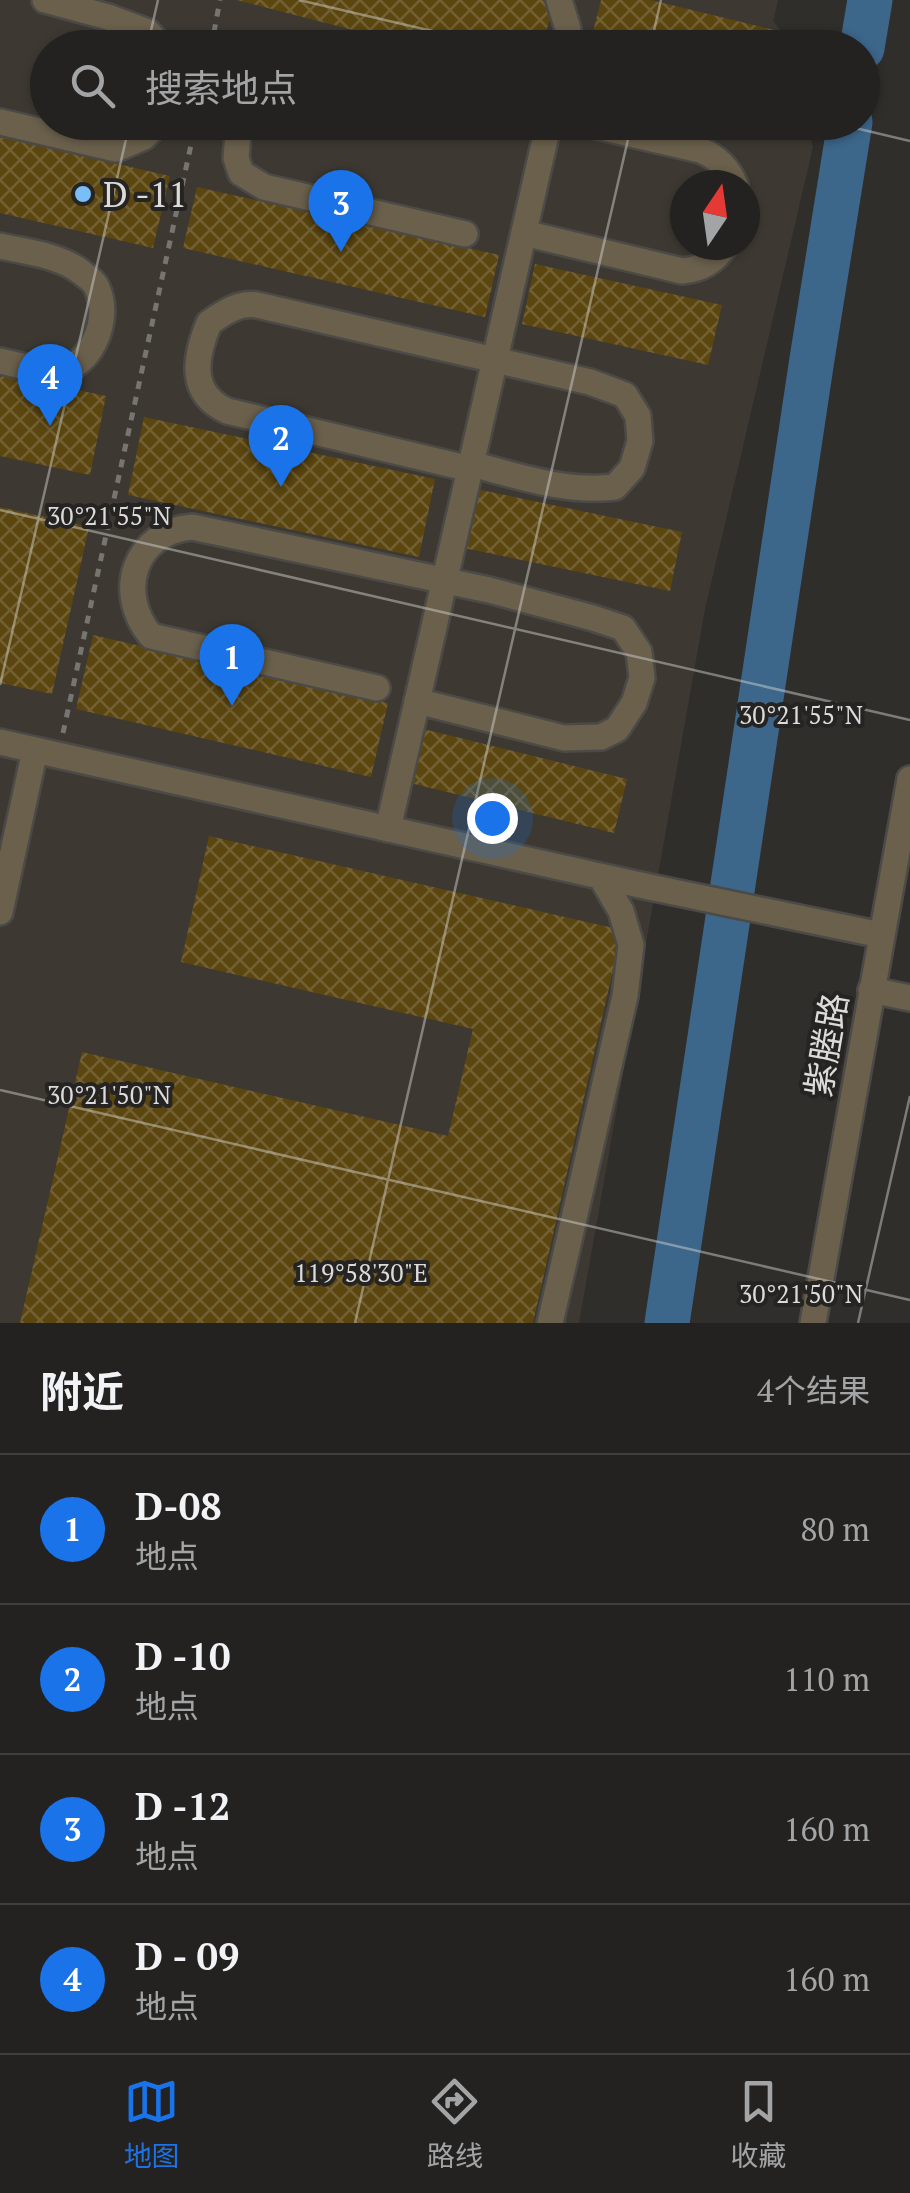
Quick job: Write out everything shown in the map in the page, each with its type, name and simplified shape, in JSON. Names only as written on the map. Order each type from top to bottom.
[{"type":"street","points":[[45,0],[143,30]]},
{"type":"street","points":[[559,0],[568,30]]},
{"type":"street","points":[[0,122],[30,129]]},
{"type":"street","points":[[75,140],[116,150],[138,140]]},
{"type":"street","points":[[238,140],[240,173],[264,188],[465,234]]},
{"type":"street","points":[[388,829],[545,140]]},
{"type":"street","points":[[656,140],[700,150],[714,156],[728,170]]},
{"type":"street","points":[[524,233],[682,271],[700,269],[712,260]]},
{"type":"street","points":[[0,246],[55,259],[78,269],[97,286],[100,326],[94,343],[80,362],[59,372],[0,361]]},
{"type":"street","points":[[250,304],[495,360],[625,395],[638,416],[640,441],[632,468],[615,487],[591,490],[546,482],[228,411],[207,397],[198,380],[197,361],[209,323],[225,312],[250,304]]},
{"type":"street","points":[[377,688],[151,636],[142,626],[135,606],[136,565],[149,543],[172,528],[192,527],[488,590],[593,618],[623,628],[639,652],[642,678],[634,704],[617,730],[601,738],[564,738],[418,701]]},
{"type":"street","points":[[0,742],[602,877],[882,935]]},
{"type":"street","points":[[0,912],[46,752]]},
{"type":"street","name":"紫塍路","points":[[813,1323],[910,780]]},
{"type":"street","points":[[550,1323],[625,996],[630,945],[621,911],[602,877]]},
{"type":"street","points":[[871,990],[910,998]]},
{"type":"path","points":[[214,30],[220,0]]},
{"type":"path","points":[[46,752],[192,140]]},
{"type":"shaded area","points":[[0,0],[778,0],[773,21],[780,30],[30,30],[30,140],[811,140],[813,147],[705,609],[579,1323],[0,1323]]},
{"type":"building","points":[[237,0],[554,2],[547,30],[353,30]]},
{"type":"building","points":[[601,0],[651,0],[774,30],[594,30]]},
{"type":"building","name":"D -11","points":[[0,137],[170,176],[153,248],[0,213]]},
{"type":"building","points":[[197,187],[499,255],[485,317],[183,248]]},
{"type":"building","points":[[535,264],[722,305],[708,365],[522,324]]},
{"type":"building","points":[[0,374],[106,396],[90,475],[0,456]]},
{"type":"building","points":[[144,417],[435,479],[419,557],[128,495]]},
{"type":"building","points":[[476,489],[682,532],[670,591],[464,548]]},
{"type":"building","points":[[0,507],[89,527],[52,694],[0,683]]},
{"type":"building","points":[[93,635],[388,703],[371,777],[76,709]]},
{"type":"building","points":[[423,729],[627,779],[614,833],[410,783]]},
{"type":"building","points":[[209,836],[622,930],[533,1323],[20,1323],[82,1052],[448,1136],[473,1029],[181,962]]},
{"type":"waterway","points":[[865,30],[870,0]]},
{"type":"waterway","points":[[667,1323],[847,140]]},
{"type":"place","name":"D -11","points":[[83,194]]},
{"type":"place","name":"D -12","points":[[341,252]]},
{"type":"place","name":"D - 09","points":[[50,426]]},
{"type":"place","name":"D -10","points":[[281,487]]},
{"type":"place","name":"D-08","points":[[232,706]]}]
